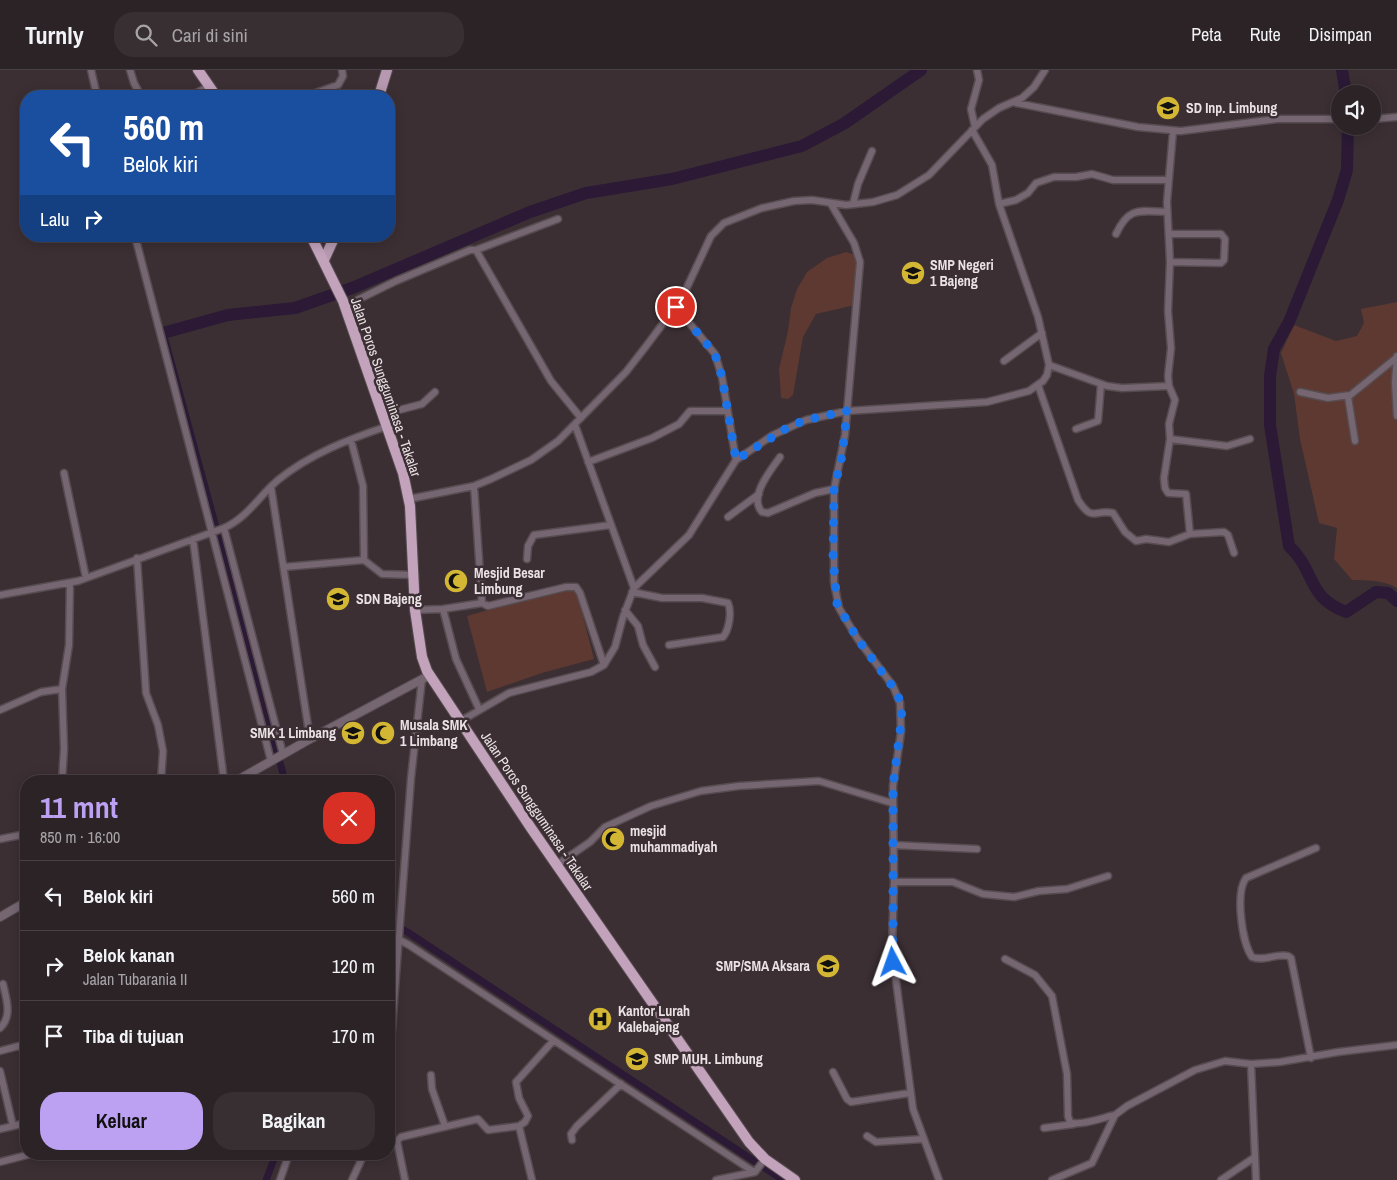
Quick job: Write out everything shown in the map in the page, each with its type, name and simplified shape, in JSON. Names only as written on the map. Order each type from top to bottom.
[{"type":"highway","points":[[198,70],[212,90]]},
{"type":"highway","name":"Jalan Poros Sungguminasa - Takalar","points":[[314,242],[342,299],[384,414],[409,499],[416,610],[426,677],[558,864],[762,1162],[795,1180]]},
{"type":"main road","points":[[381,90],[387,70]]},
{"type":"main road","points":[[324,260],[332,242]]},
{"type":"street","points":[[90,70],[95,90]]},
{"type":"street","points":[[130,70],[138,90]]},
{"type":"street","points":[[324,90],[338,85],[343,76],[342,70]]},
{"type":"street","points":[[459,722],[509,693],[591,672],[604,665],[615,647],[625,610],[633,590],[689,535],[736,460],[790,426],[806,420],[847,411],[987,402],[1029,391],[1047,375],[1048,365],[1042,334],[999,204],[992,165],[974,128],[971,109],[979,80],[977,70]]},
{"type":"street","points":[[409,499],[474,486],[531,460],[549,448],[575,425],[631,365],[676,307],[694,276],[712,236],[724,223],[735,217],[784,203],[812,200],[831,204],[853,204],[881,200],[905,191],[929,175],[974,128],[999,108],[1016,102],[1034,87],[1045,70]]},
{"type":"street","points":[[202,90],[210,86]]},
{"type":"street","points":[[1016,102],[1034,108],[1138,127],[1173,131],[1204,130],[1292,118],[1331,119]]},
{"type":"street","points":[[1381,118],[1397,117]]},
{"type":"street","points":[[1173,131],[1168,180],[1170,262],[1169,386],[1175,400],[1169,424],[1170,439],[1164,478],[1165,488],[1168,493],[1186,494],[1190,534]]},
{"type":"street","points":[[853,204],[856,189],[872,151]]},
{"type":"street","points":[[999,204],[1016,200],[1036,183],[1054,177],[1076,177],[1092,174],[1113,180],[1168,180]]},
{"type":"street","points":[[831,204],[854,243],[860,262],[842,456],[834,489],[833,557],[837,604],[857,638],[893,686],[900,704],[901,732],[894,775],[892,803],[894,882],[892,950],[904,1029],[910,1092],[923,1139],[938,1180]]},
{"type":"street","points":[[1116,234],[1123,220],[1131,212],[1168,212]]},
{"type":"street","points":[[342,299],[558,219]]},
{"type":"street","points":[[1169,234],[1221,234],[1225,239],[1224,260],[1221,263],[1170,262]]},
{"type":"street","points":[[137,242],[272,760]]},
{"type":"street","points":[[476,250],[550,381],[581,418]]},
{"type":"street","points":[[676,307],[715,354],[722,377],[726,411],[736,460]]},
{"type":"street","points":[[1004,361],[1042,334]]},
{"type":"street","points":[[1300,392],[1328,398],[1350,395],[1396,357]]},
{"type":"street","points":[[1396,357],[1397,416]]},
{"type":"street","points":[[1048,365],[1101,384],[1122,388],[1169,386]]},
{"type":"street","points":[[1076,429],[1098,421],[1101,384]]},
{"type":"street","points":[[1038,385],[1064,455],[1078,500],[1085,510],[1093,515],[1113,513],[1124,532],[1136,541],[1146,539],[1169,542],[1190,534],[1224,532],[1229,538],[1234,553]]},
{"type":"street","points":[[384,414],[422,404],[435,392]]},
{"type":"street","points":[[1350,395],[1348,403],[1354,425],[1355,441]]},
{"type":"street","points":[[588,462],[652,438],[679,424],[690,411],[726,411]]},
{"type":"street","points":[[575,425],[633,590]]},
{"type":"street","points":[[0,595],[70,583],[223,528],[241,518],[271,487],[316,455],[388,426]]},
{"type":"street","points":[[1170,439],[1227,446],[1250,440]]},
{"type":"street","points":[[351,440],[363,486],[364,560]]},
{"type":"street","points":[[728,517],[759,494],[780,457]]},
{"type":"street","points":[[64,473],[86,578]]},
{"type":"street","points":[[474,486],[482,603]]},
{"type":"street","points":[[271,487],[310,739]]},
{"type":"street","points":[[759,494],[758,508],[766,514],[789,506],[815,493],[834,489]]},
{"type":"street","points":[[527,559],[528,546],[534,535],[611,525]]},
{"type":"street","points":[[223,528],[282,754]]},
{"type":"street","points":[[193,539],[223,775]]},
{"type":"street","points":[[137,558],[146,693],[158,726],[163,751],[161,775]]},
{"type":"street","points":[[284,567],[364,560],[382,574],[415,575]]},
{"type":"street","points":[[62,775],[64,748],[62,690],[69,645],[70,583]]},
{"type":"street","points":[[416,610],[444,609],[482,603],[488,606],[566,587],[576,587],[604,665]]},
{"type":"street","points":[[633,590],[662,598],[702,598],[728,603],[730,613],[726,634],[723,637],[669,645]]},
{"type":"street","points":[[444,609],[456,659],[479,709]]},
{"type":"street","points":[[625,610],[638,626],[643,645],[655,667]]},
{"type":"street","points":[[246,775],[426,677]]},
{"type":"street","points":[[395,1000],[398,937],[415,723],[426,677]]},
{"type":"street","points":[[0,710],[42,692],[62,690]]},
{"type":"street","points":[[558,864],[590,842],[605,827],[660,803],[701,792],[748,785],[820,781],[892,803]]},
{"type":"street","points":[[0,838],[20,835]]},
{"type":"street","points":[[893,846],[977,849]]},
{"type":"street","points":[[1311,1058],[1291,958],[1282,954],[1260,959],[1252,957],[1248,950],[1239,902],[1246,878],[1316,848]]},
{"type":"street","points":[[894,882],[953,882],[983,894],[1014,897],[1067,889],[1108,876]]},
{"type":"street","points":[[0,917],[20,905]]},
{"type":"street","points":[[398,937],[754,1172]]},
{"type":"street","points":[[1005,959],[1035,975],[1052,996],[1067,1074],[1068,1116],[1074,1124]]},
{"type":"street","points":[[0,1028],[7,1017],[8,1010],[3,984]]},
{"type":"street","points":[[405,1180],[398,1139],[478,1119],[488,1130],[519,1126],[525,1122],[528,1116],[519,1098],[516,1082],[553,1041]]},
{"type":"street","points":[[0,1051],[20,1046]]},
{"type":"street","points":[[1044,1128],[1115,1115],[1127,1106],[1195,1070],[1225,1061],[1251,1064],[1397,1046]]},
{"type":"street","points":[[1251,1064],[1256,1180]]},
{"type":"street","points":[[0,1072],[13,1126]]},
{"type":"street","points":[[833,1072],[847,1099],[851,1102],[910,1092]]},
{"type":"street","points":[[431,1075],[432,1089],[445,1126]]},
{"type":"street","points":[[572,1140],[571,1134],[577,1126],[621,1084]]},
{"type":"street","points":[[1052,1180],[1092,1164],[1115,1115]]},
{"type":"street","points":[[0,1129],[20,1124]]},
{"type":"street","points":[[519,1126],[532,1180]]},
{"type":"street","points":[[866,1136],[876,1142],[923,1139]]},
{"type":"street","points":[[0,1162],[20,1157]]},
{"type":"street","points":[[1221,1180],[1255,1157]]},
{"type":"street","points":[[280,1180],[287,1160]]},
{"type":"street","points":[[352,1180],[361,1160]]},
{"type":"street","points":[[716,1180],[754,1172],[762,1162]]},
{"type":"shaded area","points":[[846,252],[855,255],[857,287],[855,305],[816,314],[803,337],[793,395],[788,399],[781,398],[779,369],[791,308],[797,289],[807,272],[827,258]]},
{"type":"shaded area","points":[[1397,302],[1397,588],[1370,580],[1352,580],[1334,559],[1337,528],[1319,523],[1300,439],[1294,394],[1281,353],[1294,325],[1336,341],[1357,336],[1364,323],[1361,309]]},
{"type":"shaded area","points":[[575,585],[594,659],[542,673],[487,692],[467,616]]},
{"type":"waterway","points":[[163,333],[228,315],[295,308],[352,288],[530,212],[586,193],[672,179],[802,146],[845,123],[921,70]]},
{"type":"waterway","points":[[1342,70],[1344,85]]},
{"type":"waterway","points":[[1348,135],[1347,170],[1338,200],[1289,322],[1274,349],[1270,376],[1270,425],[1289,546],[1298,555],[1318,591],[1333,606],[1346,612],[1376,592],[1388,593],[1397,601]]},
{"type":"waterway","points":[[164,336],[283,775]]},
{"type":"waterway","points":[[395,926],[409,933],[783,1180]]},
{"type":"waterway","points":[[266,1180],[274,1160]]},
{"type":"place","name":"SD Inp. Limbung","points":[[1168,108]]},
{"type":"place","name":"SMP Negeri 1 Bajeng","points":[[913,273]]},
{"type":"place","name":"Mesjid Besar Limbung","points":[[456,581]]},
{"type":"place","name":"SDN Bajeng","points":[[338,599]]},
{"type":"place","name":"SMK 1 Limbang","points":[[353,733]]},
{"type":"place","name":"Musala SMK 1 Limbang","points":[[383,733]]},
{"type":"place","name":"mesjid muhammadiyah","points":[[613,839]]},
{"type":"place","name":"SMP/SMA Aksara","points":[[828,966]]},
{"type":"place","name":"Kantor Lurah Kalebajeng","points":[[600,1019]]},
{"type":"place","name":"SMP MUH. Limbung","points":[[637,1059]]},
{"type":"route","points":[[676,307],[715,354],[722,377],[726,398],[726,411],[736,460],[757,444],[790,426],[806,420],[847,411],[842,456],[834,489],[833,557],[837,604],[857,638],[898,694],[902,716],[892,803],[894,823],[894,882],[891,940],[893,962]]}]
